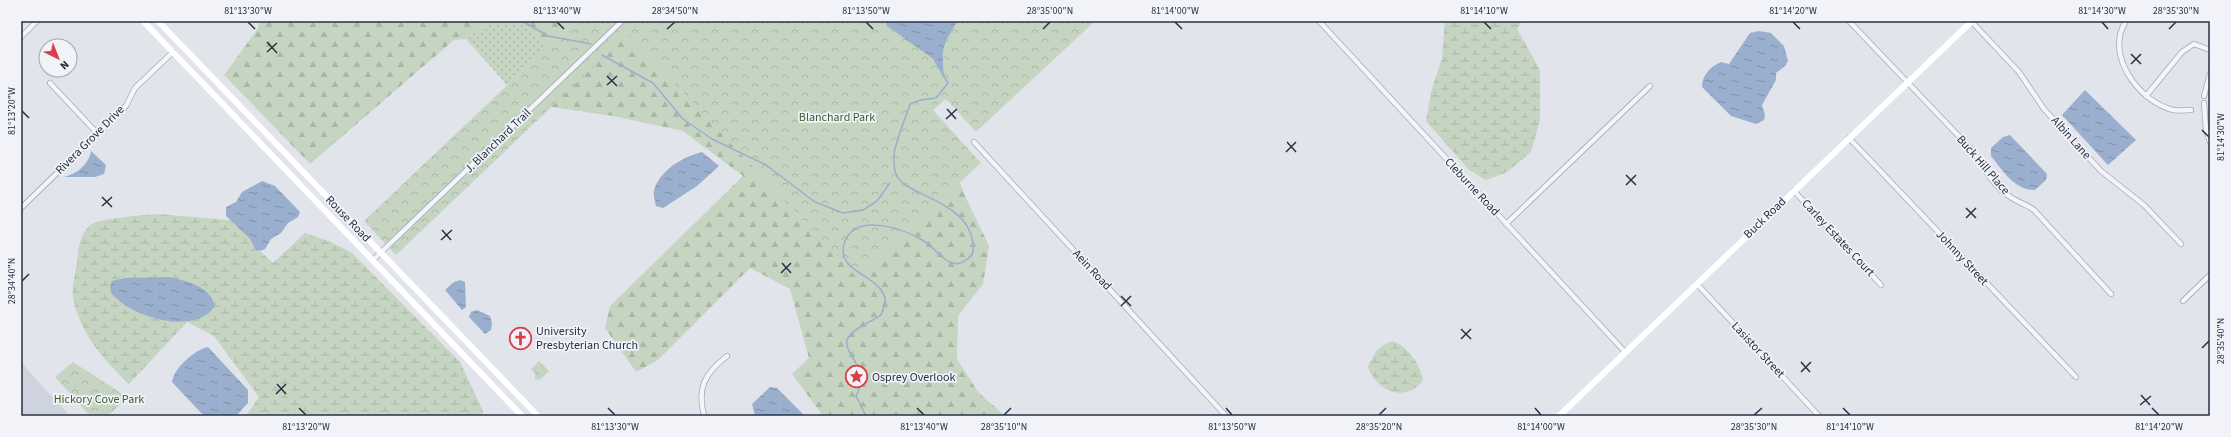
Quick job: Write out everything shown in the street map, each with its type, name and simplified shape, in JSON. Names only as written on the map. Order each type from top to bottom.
[{"type":"street","points":[[21,37],[37,21]]},
{"type":"street","name":"Rouse Road","points":[[143,21],[522,416]]},
{"type":"street","name":"Rouse Road","points":[[158,21],[538,416]]},
{"type":"street","name":"J. Blanchard Trail","points":[[373,260],[622,21]]},
{"type":"street","name":"Cleburne Road","points":[[1319,21],[1625,352]]},
{"type":"street","name":"Buck Hill Place","points":[[1849,21],[1972,150],[1979,164],[2008,196],[2034,210],[2112,294]]},
{"type":"street","name":"Buck Road","points":[[1558,416],[1971,21]]},
{"type":"street","name":"Albin Lane","points":[[1971,21],[2019,72],[2044,109],[2101,171],[2144,206],[2181,244]]},
{"type":"street","points":[[2126,21],[2120,42],[2121,60],[2130,79],[2146,96],[2173,110],[2191,110]]},
{"type":"street","points":[[2146,96],[2182,52],[2194,44],[2210,50]]},
{"type":"street","name":"Rivera Grove Drive","points":[[21,208],[126,106],[136,88],[173,52]]},
{"type":"street","points":[[2204,96],[2210,74]]},
{"type":"street","points":[[50,83],[97,133]]},
{"type":"street","points":[[1506,224],[1650,86]]},
{"type":"street","points":[[2204,103],[2206,130],[2210,142]]},
{"type":"street","name":"Johnny Street","points":[[1849,138],[2076,377]]},
{"type":"street","name":"Aein Road","points":[[974,142],[1226,416]]},
{"type":"street","name":"Carley Estates Court","points":[[1794,191],[1881,285]]},
{"type":"street","points":[[2183,301],[2210,275]]},
{"type":"street","name":"Lasistor Street","points":[[1697,284],[1819,416]]},
{"type":"street","points":[[704,416],[700,401],[702,386],[706,376],[716,364],[727,356]]},
{"type":"shaded area","points":[[21,362],[34,377],[70,416],[21,416]]},
{"type":"green space","points":[[260,21],[490,21],[466,39],[454,40],[310,164],[224,75],[257,30]]},
{"type":"green space","points":[[490,21],[518,21],[548,47],[507,85],[466,39]]},
{"type":"green space","points":[[518,21],[575,21],[548,47]]},
{"type":"green space","name":"Blanchard Park","points":[[575,21],[1094,22],[976,132],[946,99],[933,110],[981,163],[856,277],[628,34],[396,255],[364,221]]},
{"type":"green space","points":[[1445,21],[1522,21],[1517,29],[1540,70],[1540,120],[1531,152],[1507,172],[1486,180],[1469,170],[1426,121],[1431,92],[1442,58]]},
{"type":"green space","points":[[628,30],[933,111],[965,196],[989,246],[983,284],[958,316],[957,359],[978,392],[1005,416],[823,416],[792,374],[809,358],[790,289],[750,268],[658,360],[636,372],[605,328],[610,306],[743,176],[683,131],[613,116],[551,107]]},
{"type":"green space","points":[[158,214],[230,220],[250,239],[255,249],[260,251],[273,263],[305,233],[331,242],[352,253],[460,362],[483,411],[483,416],[246,416],[259,397],[214,336],[187,322],[129,384],[94,346],[76,311],[73,298],[73,289],[78,252],[82,236],[92,224],[114,218]]},
{"type":"green space","points":[[1393,341],[1404,347],[1416,362],[1423,380],[1416,387],[1400,393],[1392,392],[1384,388],[1378,383],[1368,367],[1380,347]]},
{"type":"green space","points":[[539,361],[549,371],[541,379],[535,380],[535,373],[531,369]]},
{"type":"green space","name":"Hickory Cove Park","points":[[73,362],[127,397],[108,416],[90,416],[55,377]]},
{"type":"water","points":[[885,21],[958,21],[944,46],[944,75],[935,60],[887,26]]},
{"type":"water","points":[[1759,31],[1771,33],[1784,46],[1788,61],[1785,66],[1776,73],[1776,80],[1762,105],[1765,115],[1764,120],[1756,124],[1731,116],[1702,87],[1702,83],[1705,75],[1713,66],[1721,62],[1729,64],[1750,33]]},
{"type":"water","points":[[2085,90],[2136,140],[2108,165],[2062,115]]},
{"type":"water","points":[[2010,135],[2047,174],[2046,180],[2035,190],[2021,187],[2015,183],[1991,156],[1991,148],[2003,137]]},
{"type":"water","points":[[91,151],[106,165],[104,174],[95,177],[64,177],[73,174],[82,168],[88,160]]},
{"type":"water","points":[[702,152],[719,166],[697,186],[663,208],[656,206],[654,190],[657,183],[667,170],[687,157]]},
{"type":"water","points":[[262,181],[275,186],[300,212],[298,217],[288,223],[281,233],[271,239],[265,249],[260,251],[255,249],[250,239],[226,216],[226,207],[236,202],[242,192]]},
{"type":"water","points":[[169,277],[183,280],[203,289],[212,299],[215,306],[207,314],[197,319],[173,322],[161,320],[138,312],[124,304],[111,293],[110,286],[112,281],[125,278]]},
{"type":"water","points":[[460,280],[465,282],[466,307],[462,310],[445,290],[454,282]]},
{"type":"water","points":[[477,310],[490,316],[492,323],[491,330],[485,334],[469,317],[471,312]]},
{"type":"water","points":[[208,347],[248,390],[248,403],[236,416],[204,416],[172,382],[176,371],[186,360],[197,352]]},
{"type":"water","points":[[770,387],[777,388],[805,416],[755,416],[752,404]]},
{"type":"waterway","points":[[522,21],[548,36],[591,44]]},
{"type":"waterway","points":[[602,55],[653,83],[683,119],[712,139],[766,165],[815,202],[843,213],[863,210],[877,201],[890,183]]},
{"type":"waterway","points":[[866,416],[856,396],[861,383],[861,373],[849,352],[847,342],[848,338],[854,331],[881,315],[885,304],[885,298],[875,283],[858,272],[845,260],[843,251],[845,241],[851,232],[860,227],[870,225],[882,226],[893,228],[915,236],[929,244],[944,258],[954,264],[966,260],[973,252],[972,239],[968,228],[962,219],[945,206],[904,184],[897,177],[895,170],[895,151],[910,104],[921,100],[936,98],[948,83],[934,59]]},
{"type":"place","name":"University Presbyterian Church","points":[[520,338]]},
{"type":"place","name":"Osprey Overlook","points":[[857,377]]}]
